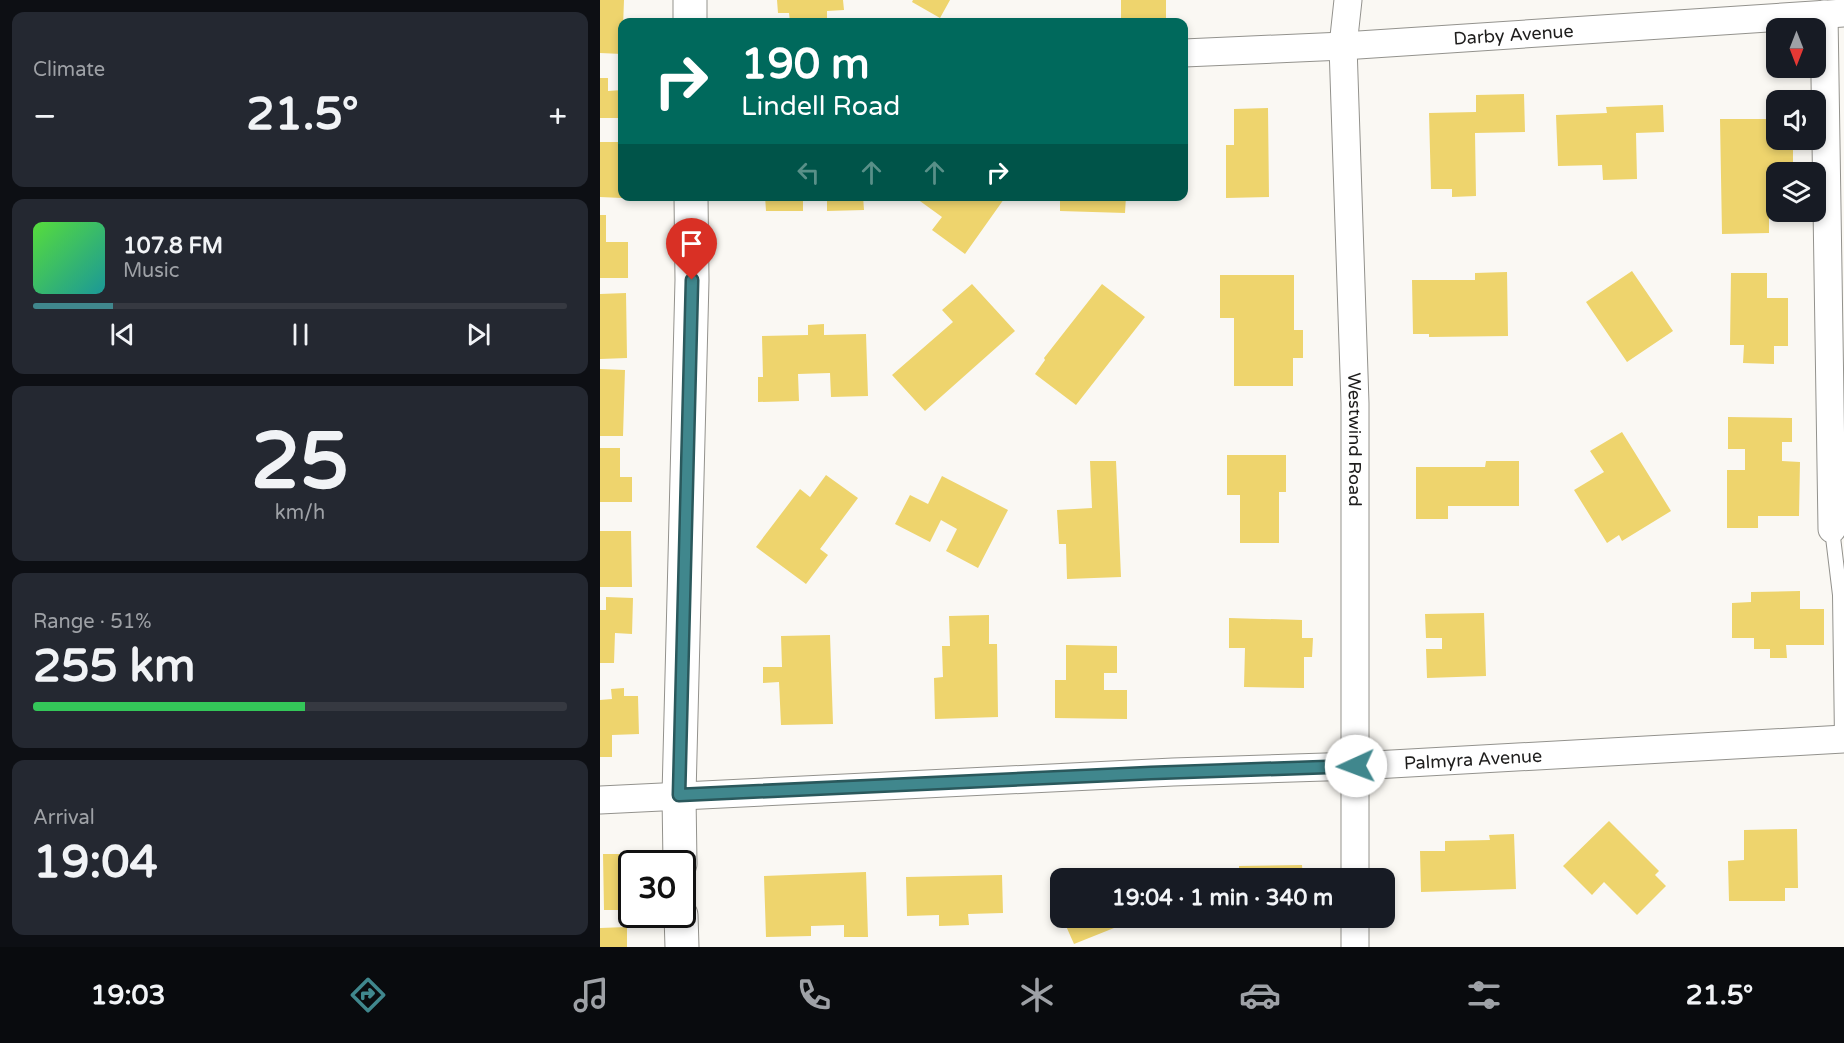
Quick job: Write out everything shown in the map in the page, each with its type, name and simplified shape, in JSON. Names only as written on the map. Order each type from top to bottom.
[{"type":"street","points":[[690,0],[690,18]]},
{"type":"street","name":"Westwind Road","points":[[1348,0],[1343,46],[1355,403],[1355,868]]},
{"type":"street","points":[[1832,529],[1834,13]]},
{"type":"street","name":"Darby Avenue","points":[[1188,53],[1343,46],[1834,13]]},
{"type":"street","points":[[680,850],[679,795],[692,280],[691,201]]},
{"type":"street","name":"Palmyra Avenue","points":[[600,800],[1356,766],[1843,739]]},
{"type":"street","points":[[681,928],[682,947]]},
{"type":"street","points":[[1354,947],[1355,928]]},
{"type":"lane","points":[[1832,529],[1840,595],[1843,739]]},
{"type":"building","points":[[600,0],[624,0],[623,18],[618,18],[618,54],[600,53]]},
{"type":"building","points":[[777,0],[843,0],[844,10],[827,11],[827,18],[790,18],[789,13],[778,13]]},
{"type":"building","points":[[913,0],[950,0],[940,18],[912,2]]},
{"type":"building","points":[[1121,0],[1166,0],[1166,18],[1121,18]]},
{"type":"building","points":[[600,78],[608,78],[608,91],[618,90],[618,118],[600,118]]},
{"type":"building","points":[[1524,94],[1525,132],[1475,133],[1476,196],[1452,197],[1452,189],[1431,189],[1429,113],[1476,112],[1476,95]]},
{"type":"building","points":[[1663,105],[1664,132],[1636,133],[1637,179],[1603,180],[1602,165],[1558,166],[1556,115],[1607,113],[1606,107]]},
{"type":"building","points":[[1268,108],[1269,197],[1226,198],[1226,145],[1234,145],[1234,109]]},
{"type":"building","points":[[1720,119],[1766,119],[1766,150],[1793,150],[1793,162],[1766,162],[1766,222],[1769,222],[1769,233],[1722,234]]},
{"type":"building","points":[[600,142],[618,142],[618,198],[600,197]]},
{"type":"building","points":[[765,201],[803,201],[803,211],[766,211]]},
{"type":"building","points":[[827,201],[863,201],[864,210],[827,211]]},
{"type":"building","points":[[920,201],[1003,201],[965,254],[932,230],[942,217]]},
{"type":"building","points":[[1060,201],[1126,201],[1125,213],[1060,211]]},
{"type":"building","points":[[600,215],[606,215],[606,242],[628,242],[628,278],[600,278]]},
{"type":"building","points":[[1632,271],[1673,331],[1627,362],[1586,302]]},
{"type":"building","points":[[1507,272],[1508,336],[1429,337],[1429,334],[1413,334],[1412,280],[1475,280],[1475,273]]},
{"type":"building","points":[[1731,273],[1767,273],[1767,298],[1788,298],[1788,346],[1774,346],[1774,364],[1743,363],[1744,345],[1730,345]]},
{"type":"building","points":[[1220,275],[1294,275],[1294,330],[1303,330],[1303,358],[1293,358],[1293,386],[1234,386],[1234,318],[1220,318]]},
{"type":"building","points":[[972,284],[1015,331],[925,411],[892,375],[953,322],[942,310]]},
{"type":"building","points":[[1102,284],[1145,317],[1076,405],[1035,374],[1045,360],[1044,358]]},
{"type":"building","points":[[626,293],[627,358],[600,359],[600,294]]},
{"type":"building","points":[[824,324],[824,335],[866,334],[868,396],[831,397],[830,373],[798,374],[799,401],[758,402],[758,377],[763,377],[762,336],[808,335],[808,325]]},
{"type":"building","points":[[600,369],[625,370],[623,436],[600,436]]},
{"type":"building","points":[[1728,417],[1792,418],[1792,442],[1782,442],[1782,461],[1800,462],[1799,516],[1758,516],[1758,528],[1727,528],[1727,470],[1745,470],[1745,449],[1728,449]]},
{"type":"building","points":[[1622,432],[1671,511],[1622,541],[1619,535],[1607,543],[1574,490],[1604,472],[1590,451]]},
{"type":"building","points":[[600,448],[620,448],[620,477],[632,477],[632,502],[600,502]]},
{"type":"building","points":[[1227,455],[1286,455],[1286,492],[1279,492],[1279,543],[1240,543],[1240,495],[1227,495]]},
{"type":"building","points":[[1090,461],[1116,461],[1121,577],[1067,579],[1066,544],[1059,544],[1057,510],[1092,508]]},
{"type":"building","points":[[1486,461],[1519,461],[1519,506],[1448,506],[1448,519],[1416,519],[1416,467],[1485,467]]},
{"type":"building","points":[[826,475],[858,498],[820,549],[828,555],[806,584],[756,547],[800,489],[810,497]]},
{"type":"building","points":[[942,476],[1008,510],[978,568],[946,551],[957,529],[941,520],[930,542],[895,524],[910,495],[928,504]]},
{"type":"building","points":[[600,531],[631,531],[632,587],[600,587]]},
{"type":"building","points":[[1800,591],[1800,609],[1824,609],[1824,645],[1786,645],[1787,658],[1770,658],[1770,649],[1754,649],[1754,638],[1732,638],[1732,603],[1751,602],[1751,592]]},
{"type":"building","points":[[606,597],[633,598],[632,634],[615,633],[614,663],[600,663],[600,610],[606,610]]},
{"type":"building","points":[[1484,613],[1486,676],[1427,678],[1426,649],[1442,649],[1442,638],[1426,638],[1425,614]]},
{"type":"building","points":[[989,615],[989,644],[997,644],[998,717],[935,719],[934,678],[943,677],[942,646],[950,646],[949,616]]},
{"type":"building","points":[[1229,618],[1302,620],[1302,638],[1313,638],[1312,657],[1304,657],[1304,688],[1244,687],[1245,648],[1229,648]]},
{"type":"building","points":[[830,635],[833,724],[781,725],[779,682],[763,683],[763,667],[782,667],[781,636]]},
{"type":"building","points":[[1066,645],[1117,646],[1117,673],[1104,673],[1104,690],[1127,690],[1127,719],[1055,718],[1055,680],[1066,680]]},
{"type":"building","points":[[624,688],[624,696],[638,696],[639,734],[612,735],[612,757],[600,757],[600,700],[612,699],[611,689]]},
{"type":"building","points":[[1609,821],[1659,871],[1655,875],[1666,886],[1637,915],[1604,882],[1592,895],[1563,866]]},
{"type":"building","points":[[1797,829],[1798,888],[1785,888],[1785,901],[1729,901],[1728,861],[1744,860],[1744,830]]},
{"type":"building","points":[[1514,834],[1516,889],[1421,892],[1420,851],[1445,851],[1445,841],[1490,840],[1489,835]]},
{"type":"building","points":[[603,854],[618,854],[618,910],[604,910]]},
{"type":"building","points":[[1302,865],[1302,868],[1239,868],[1239,866]]},
{"type":"building","points":[[866,872],[868,937],[844,937],[844,925],[811,926],[811,936],[766,937],[764,876]]},
{"type":"building","points":[[1002,875],[1003,913],[968,914],[969,925],[939,926],[939,915],[907,916],[906,877]]},
{"type":"building","points":[[600,928],[627,928],[627,947],[600,947]]},
{"type":"building","points":[[1067,928],[1114,928],[1074,944]]},
{"type":"route","points":[[692,280],[679,795],[1356,766]]}]
